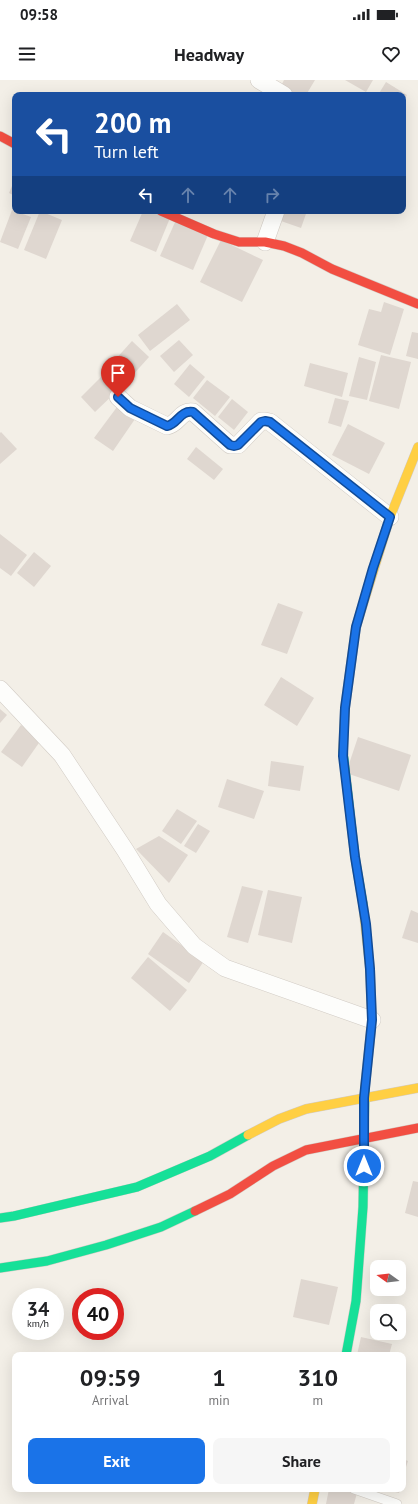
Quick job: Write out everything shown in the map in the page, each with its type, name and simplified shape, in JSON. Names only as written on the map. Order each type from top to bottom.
[{"type":"street","points":[[259,80],[279,92]]},
{"type":"street","points":[[0,136],[12,142]]},
{"type":"street","points":[[167,214],[214,234],[239,242],[265,242],[284,246],[302,253],[332,269],[418,304]]},
{"type":"street","points":[[265,242],[275,214]]},
{"type":"street","points":[[118,397],[130,408],[167,426],[172,425],[184,412],[193,412],[230,445],[234,446],[238,445],[261,422],[270,422],[390,517]]},
{"type":"street","points":[[347,1352],[356,1301],[364,1207],[364,1098],[372,1020],[366,924],[355,857],[343,756],[345,708],[356,627],[390,517],[418,447]]},
{"type":"street","points":[[0,689],[62,755],[125,850],[158,904],[194,946],[225,968],[372,1020]]},
{"type":"street","points":[[0,1218],[137,1187],[210,1156],[279,1119],[306,1109],[418,1088]]},
{"type":"street","points":[[0,1268],[47,1261],[106,1245],[161,1227],[230,1194],[273,1166],[306,1150],[418,1128]]},
{"type":"street","points":[[312,1504],[314,1492]]},
{"type":"lane","points":[[363,1492],[397,1504]]},
{"type":"building","points":[[284,80],[315,80],[308,92],[287,92],[280,88]]},
{"type":"building","points":[[345,80],[373,80],[366,92]]},
{"type":"building","points":[[386,82],[402,92],[380,92]]},
{"type":"building","points":[[12,186],[12,194],[9,193]]},
{"type":"building","points":[[12,210],[12,214],[23,214],[31,217],[18,249],[0,242]]},
{"type":"building","points":[[39,214],[47,214],[62,220],[46,259],[24,250]]},
{"type":"building","points":[[142,214],[160,214],[170,218],[156,252],[130,241]]},
{"type":"building","points":[[284,214],[306,214],[301,228],[281,221]]},
{"type":"building","points":[[176,220],[208,235],[193,270],[160,256]]},
{"type":"building","points":[[221,240],[263,260],[242,302],[200,282]]},
{"type":"building","points":[[384,302],[404,309],[390,355],[358,345],[369,309],[381,312]]},
{"type":"building","points":[[177,304],[190,320],[150,351],[138,335]]},
{"type":"building","points":[[412,332],[418,333],[418,359],[406,356]]},
{"type":"building","points":[[179,340],[193,355],[174,372],[160,356]]},
{"type":"building","points":[[132,341],[149,357],[122,387],[105,371]]},
{"type":"building","points":[[381,355],[411,362],[399,409],[369,401]]},
{"type":"building","points":[[359,357],[376,362],[367,400],[349,396]]},
{"type":"building","points":[[310,363],[348,373],[342,397],[304,386]]},
{"type":"building","points":[[190,364],[205,377],[189,397],[174,384]]},
{"type":"building","points":[[104,374],[119,389],[95,412],[81,397]]},
{"type":"building","points":[[207,380],[230,397],[215,416],[193,398]]},
{"type":"building","points":[[335,398],[349,401],[341,427],[328,423]]},
{"type":"building","points":[[232,399],[248,412],[234,430],[218,417]]},
{"type":"building","points":[[117,407],[135,419],[113,451],[94,438]]},
{"type":"building","points":[[348,424],[385,443],[369,474],[332,455]]},
{"type":"building","points":[[1,432],[17,449],[0,464],[0,433]]},
{"type":"building","points":[[196,447],[223,469],[214,480],[187,459]]},
{"type":"building","points":[[0,534],[27,555],[11,576],[0,568]]},
{"type":"building","points":[[34,552],[51,566],[34,587],[17,573]]},
{"type":"building","points":[[278,603],[303,612],[287,654],[261,645]]},
{"type":"building","points":[[281,677],[314,698],[297,726],[264,705]]},
{"type":"building","points":[[0,709],[7,715],[0,723]]},
{"type":"building","points":[[21,725],[41,740],[22,767],[1,752]]},
{"type":"building","points":[[358,737],[411,755],[399,791],[346,773]]},
{"type":"building","points":[[271,761],[304,766],[300,791],[268,786]]},
{"type":"building","points":[[227,779],[264,791],[254,819],[218,807]]},
{"type":"building","points":[[177,809],[197,821],[181,844],[162,831]]},
{"type":"building","points":[[198,824],[210,831],[196,853],[184,846]]},
{"type":"building","points":[[159,836],[188,855],[169,883],[136,849]]},
{"type":"building","points":[[242,886],[263,891],[248,943],[227,937]]},
{"type":"building","points":[[268,890],[302,897],[292,943],[258,935]]},
{"type":"building","points":[[411,910],[418,913],[418,943],[402,938]]},
{"type":"building","points":[[163,932],[204,961],[189,983],[148,954]]},
{"type":"building","points":[[148,957],[187,990],[170,1011],[131,978]]},
{"type":"building","points":[[413,1181],[418,1182],[418,1217],[405,1213]]},
{"type":"building","points":[[301,1279],[338,1287],[329,1325],[293,1317]]},
{"type":"building","points":[[361,1337],[392,1344],[390,1352],[358,1352]]},
{"type":"building","points":[[328,1492],[357,1493],[354,1504],[326,1504]]},
{"type":"traffic: fast","points":[[343,751],[355,857],[363,904]]},
{"type":"traffic: fast","points":[[347,1352],[356,1301],[363,1207],[365,1087]]},
{"type":"traffic: fast","points":[[0,1218],[137,1187],[210,1156],[248,1135]]},
{"type":"traffic: fast","points":[[0,1268],[47,1261],[106,1245],[161,1227],[195,1211]]},
{"type":"traffic: slow","points":[[343,751],[345,708],[356,627],[390,517],[418,447]]},
{"type":"traffic: slow","points":[[363,904],[370,969],[372,1020],[365,1087]]},
{"type":"traffic: slow","points":[[248,1135],[279,1119],[306,1109],[418,1088]]},
{"type":"traffic: slow","points":[[312,1504],[314,1492]]},
{"type":"traffic: jam","points":[[0,136],[12,142]]},
{"type":"traffic: jam","points":[[168,214],[214,234],[239,242],[265,242],[284,246],[302,253],[332,269],[418,304]]},
{"type":"traffic: jam","points":[[195,1211],[230,1194],[273,1166],[306,1150],[418,1128]]},
{"type":"route","points":[[118,397],[130,408],[162,425],[167,426],[172,425],[184,412],[193,412],[230,445],[234,446],[238,445],[257,424],[265,421],[270,422],[390,517],[356,627],[345,708],[343,756],[355,857],[366,924],[370,969],[372,1020],[364,1098],[364,1166]]}]
